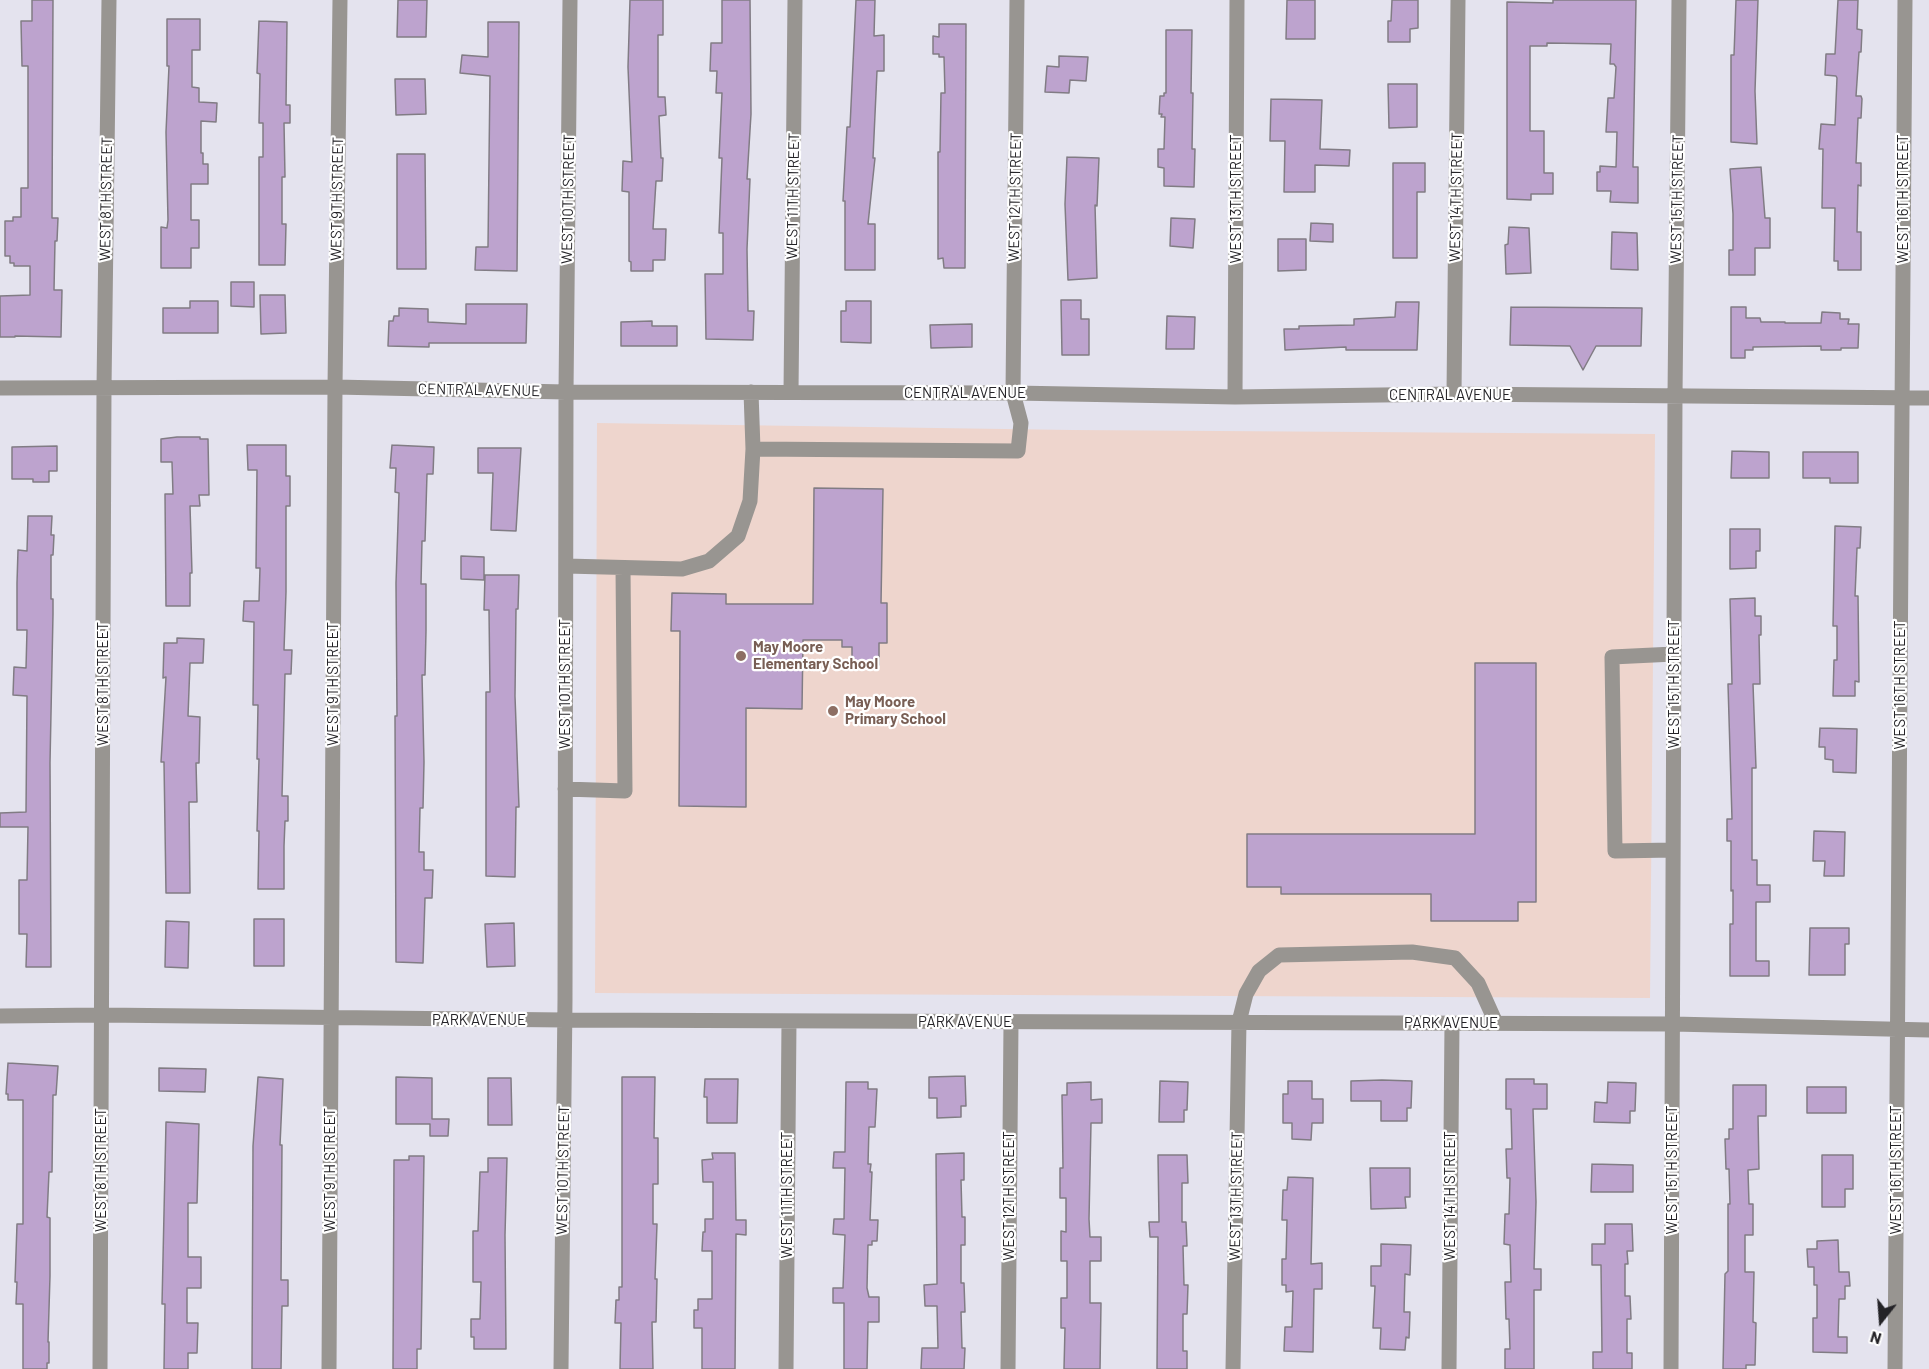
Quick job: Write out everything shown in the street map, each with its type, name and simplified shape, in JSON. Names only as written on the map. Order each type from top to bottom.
[{"type":"street","name":"WEST 8TH STREET","points":[[100,1369],[104,388],[109,0]]},
{"type":"street","name":"WEST 9TH STREET","points":[[330,1369],[339,0]]},
{"type":"street","name":"WEST 10TH STREET","points":[[561,1369],[570,0]]},
{"type":"street","name":"WEST 11TH STREET","points":[[791,392],[795,0]]},
{"type":"street","name":"WEST 12TH STREET","points":[[753,449],[1018,451],[1021,423],[1013,393],[1017,0]]},
{"type":"street","name":"WEST 13TH STREET","points":[[1235,397],[1237,0]]},
{"type":"street","name":"WEST 14TH STREET","points":[[1454,394],[1458,0]]},
{"type":"street","name":"WEST 15TH STREET","points":[[1671,1369],[1679,0]]},
{"type":"street","name":"WEST 16TH STREET","points":[[1894,1369],[1905,0]]},
{"type":"street","name":"CENTRAL AVENUE","points":[[0,388],[335,387],[566,392],[1013,393],[1235,397],[1454,394],[1929,398]]},
{"type":"street","points":[[566,566],[682,568],[709,561],[738,536],[750,501],[753,449],[752,392]]},
{"type":"street","points":[[565,789],[626,791],[623,568]]},
{"type":"street","points":[[1673,850],[1614,851],[1612,657],[1674,654]]},
{"type":"street","name":"WEST 13TH STREET","points":[[1233,1369],[1239,1022],[1246,994],[1259,971],[1280,955],[1412,952],[1455,958],[1478,983],[1496,1023]]},
{"type":"street","name":"PARK AVENUE","points":[[0,1016],[1011,1023],[1672,1024],[1929,1030]]},
{"type":"street","name":"WEST 11TH STREET","points":[[786,1369],[789,1021]]},
{"type":"street","name":"WEST 12TH STREET","points":[[1008,1369],[1011,1023]]},
{"type":"street","name":"WEST 14TH STREET","points":[[1449,1369],[1452,1023]]},
{"type":"shaded area","points":[[597,423],[1072,430],[1655,434],[1650,998],[595,993]]},
{"type":"building","points":[[32,0],[53,0],[52,218],[58,218],[54,290],[62,290],[61,337],[0,337],[0,296],[30,295],[30,266],[14,266],[14,263],[10,263],[10,256],[5,256],[5,221],[13,221],[13,217],[21,217],[21,188],[28,188],[28,66],[22,66],[21,21],[32,21]]},
{"type":"building","points":[[398,0],[427,0],[426,37],[397,37]]},
{"type":"building","points":[[630,0],[663,0],[663,35],[658,35],[658,97],[665,97],[666,115],[659,116],[661,158],[663,158],[662,181],[656,181],[653,229],[666,229],[665,260],[653,260],[653,271],[631,271],[629,192],[622,191],[623,161],[632,162],[628,67]]},
{"type":"building","points":[[722,0],[750,0],[751,114],[747,179],[750,179],[747,249],[748,311],[754,311],[753,340],[706,339],[705,274],[723,274],[723,233],[719,233],[722,93],[716,93],[717,71],[710,71],[711,43],[722,43]]},
{"type":"building","points":[[856,0],[875,0],[874,36],[884,35],[884,71],[877,71],[873,158],[875,158],[868,224],[875,224],[875,270],[845,270],[845,201],[843,201],[847,127],[850,127]]},
{"type":"building","points":[[1287,0],[1315,0],[1315,39],[1286,39]]},
{"type":"building","points":[[1392,0],[1418,0],[1418,28],[1410,29],[1410,42],[1388,42],[1388,21],[1391,21]]},
{"type":"building","points":[[1553,0],[1636,0],[1633,167],[1638,167],[1638,203],[1610,202],[1611,191],[1597,191],[1597,172],[1600,172],[1600,166],[1616,167],[1617,132],[1606,132],[1608,98],[1614,98],[1616,67],[1610,64],[1611,44],[1547,43],[1547,46],[1530,46],[1530,131],[1544,131],[1544,173],[1553,173],[1553,194],[1531,194],[1531,200],[1507,199],[1507,2],[1553,3]]},
{"type":"building","points":[[1736,0],[1758,0],[1755,91],[1757,144],[1731,142],[1731,55],[1734,55]]},
{"type":"building","points":[[1838,0],[1858,0],[1857,29],[1862,30],[1856,96],[1861,96],[1862,99],[1861,118],[1858,118],[1856,163],[1861,163],[1857,232],[1861,232],[1861,270],[1838,270],[1838,261],[1834,261],[1835,208],[1822,208],[1823,149],[1819,149],[1821,124],[1835,125],[1837,78],[1825,75],[1826,54],[1835,54]]},
{"type":"building","points":[[167,19],[200,19],[200,50],[192,50],[192,87],[199,88],[199,102],[217,103],[216,122],[201,121],[201,153],[203,153],[203,164],[208,164],[208,184],[191,184],[191,220],[199,220],[199,248],[191,248],[191,268],[161,268],[161,227],[167,228],[168,220]]},
{"type":"building","points":[[259,21],[287,22],[286,105],[290,105],[290,123],[284,123],[285,177],[282,177],[282,224],[286,224],[285,265],[259,265],[259,157],[263,157],[263,123],[259,123],[260,74],[257,73]]},
{"type":"building","points":[[488,22],[519,22],[517,271],[475,270],[476,247],[488,247],[490,76],[460,73],[462,55],[488,57]]},
{"type":"building","points":[[939,24],[966,24],[965,268],[944,268],[943,258],[938,259],[938,152],[940,152],[941,93],[945,93],[944,57],[933,54],[933,36],[939,37]]},
{"type":"building","points":[[1166,30],[1192,30],[1191,93],[1193,93],[1192,149],[1195,149],[1194,187],[1164,186],[1164,168],[1158,167],[1158,149],[1164,149],[1165,117],[1159,114],[1160,96],[1166,93]]},
{"type":"building","points":[[1059,56],[1088,57],[1086,81],[1070,80],[1069,93],[1045,92],[1047,66],[1059,67]]},
{"type":"building","points":[[395,79],[425,79],[426,114],[396,115]]},
{"type":"building","points":[[1388,84],[1417,84],[1417,127],[1389,128]]},
{"type":"building","points":[[1271,99],[1322,100],[1320,149],[1350,150],[1349,166],[1315,165],[1315,192],[1284,192],[1285,141],[1270,141]]},
{"type":"building","points":[[397,154],[425,154],[426,269],[397,269]]},
{"type":"building","points":[[1067,157],[1099,158],[1097,206],[1095,205],[1097,278],[1068,280],[1065,204]]},
{"type":"building","points":[[1393,163],[1425,163],[1425,192],[1417,192],[1417,258],[1393,258]]},
{"type":"building","points":[[1761,167],[1765,218],[1770,218],[1770,248],[1755,248],[1755,275],[1729,275],[1729,250],[1733,250],[1730,169]]},
{"type":"building","points":[[1171,218],[1195,219],[1193,248],[1170,246]]},
{"type":"building","points":[[1311,223],[1333,224],[1333,242],[1310,241]]},
{"type":"building","points":[[1509,227],[1529,228],[1531,273],[1506,274],[1505,245],[1508,244]]},
{"type":"building","points":[[1612,232],[1637,233],[1638,270],[1611,269]]},
{"type":"building","points":[[1278,239],[1306,239],[1306,270],[1278,271]]},
{"type":"building","points":[[231,282],[254,282],[254,307],[231,306]]},
{"type":"building","points":[[260,295],[285,295],[286,333],[261,334]]},
{"type":"building","points":[[1061,300],[1081,300],[1081,319],[1089,319],[1089,355],[1062,355]]},
{"type":"building","points":[[190,301],[218,301],[218,333],[163,333],[163,308],[190,308]]},
{"type":"building","points":[[846,301],[871,301],[871,343],[841,342],[841,311],[846,311]]},
{"type":"building","points":[[1396,302],[1419,302],[1417,350],[1346,350],[1346,347],[1285,350],[1284,329],[1299,329],[1299,326],[1354,325],[1354,319],[1395,317]]},
{"type":"building","points":[[466,304],[527,304],[526,343],[429,343],[429,347],[388,346],[389,321],[393,321],[394,316],[399,316],[399,308],[428,309],[428,322],[466,324]]},
{"type":"building","points":[[1511,307],[1642,308],[1641,346],[1596,346],[1583,370],[1570,346],[1510,345]]},
{"type":"building","points":[[1731,307],[1746,307],[1746,318],[1760,318],[1761,322],[1821,323],[1822,312],[1840,313],[1840,319],[1849,319],[1848,324],[1859,324],[1858,348],[1821,350],[1821,346],[1753,347],[1753,350],[1745,350],[1745,358],[1731,358]]},
{"type":"building","points":[[1167,316],[1195,317],[1194,349],[1166,349]]},
{"type":"building","points":[[652,321],[652,326],[677,326],[677,346],[621,346],[621,322]]},
{"type":"building","points":[[972,324],[972,347],[931,348],[930,325]]},
{"type":"building","points":[[177,437],[208,439],[209,495],[199,495],[200,506],[190,506],[192,573],[190,573],[190,606],[166,606],[165,494],[173,494],[172,462],[161,462],[161,439]]},
{"type":"building","points":[[247,445],[286,445],[286,476],[290,476],[290,506],[286,506],[284,650],[292,650],[291,674],[285,674],[282,796],[288,796],[288,821],[285,821],[284,889],[258,889],[259,759],[257,759],[258,705],[253,705],[254,622],[243,621],[244,601],[259,601],[260,568],[256,568],[257,470],[248,470]]},
{"type":"building","points":[[392,445],[434,447],[433,474],[427,474],[421,584],[426,584],[426,631],[425,675],[422,675],[423,808],[420,808],[419,852],[424,852],[424,870],[433,870],[432,898],[425,898],[423,963],[396,962],[395,716],[397,716],[396,583],[399,493],[395,492],[396,468],[390,468]]},
{"type":"building","points":[[57,446],[57,471],[49,471],[49,482],[12,479],[12,447]]},
{"type":"building","points":[[478,448],[521,448],[516,531],[491,530],[493,473],[478,473]]},
{"type":"building","points":[[1732,451],[1769,452],[1769,478],[1731,478]]},
{"type":"building","points":[[1803,452],[1858,452],[1858,483],[1830,483],[1830,478],[1803,478]]},
{"type":"building","name":"May Moore Elementary School","points":[[814,488],[883,489],[881,603],[887,603],[887,643],[879,643],[879,665],[852,664],[852,647],[842,647],[842,640],[803,640],[802,709],[746,708],[746,807],[679,806],[680,631],[671,631],[672,593],[726,594],[726,604],[813,604]]},
{"type":"building","points":[[28,516],[52,516],[51,535],[54,535],[53,555],[51,555],[53,614],[50,763],[51,967],[26,967],[27,934],[19,934],[19,880],[27,880],[28,827],[0,827],[0,813],[26,812],[27,696],[13,695],[14,667],[26,668],[27,630],[17,630],[17,583],[18,550],[27,551]]},
{"type":"building","points":[[1835,526],[1861,527],[1860,548],[1857,548],[1855,596],[1858,596],[1859,682],[1855,681],[1855,696],[1833,696],[1834,660],[1837,660],[1837,626],[1833,626]]},
{"type":"building","points":[[1730,529],[1760,529],[1760,551],[1756,551],[1756,568],[1730,569]]},
{"type":"building","points":[[461,556],[484,557],[484,580],[461,579]]},
{"type":"building","points":[[485,575],[519,575],[518,609],[516,609],[515,696],[519,807],[516,807],[515,877],[486,876],[486,692],[490,692],[489,610],[484,610]]},
{"type":"building","points":[[1755,598],[1755,616],[1761,616],[1761,635],[1759,635],[1760,684],[1753,684],[1756,768],[1752,768],[1752,860],[1757,860],[1757,885],[1770,885],[1770,902],[1756,902],[1756,961],[1769,961],[1769,976],[1730,976],[1730,924],[1733,924],[1733,890],[1731,891],[1731,841],[1727,841],[1727,819],[1732,819],[1728,684],[1732,684],[1730,599]]},
{"type":"building","points":[[177,638],[204,639],[203,663],[190,663],[188,716],[200,717],[199,763],[196,763],[197,802],[189,802],[190,893],[166,893],[164,762],[161,762],[166,677],[163,678],[164,643],[177,643]]},
{"type":"building","points":[[1475,663],[1536,663],[1536,902],[1518,902],[1518,921],[1431,921],[1431,894],[1281,894],[1281,887],[1247,887],[1247,834],[1475,834]]},
{"type":"building","points":[[1820,728],[1857,729],[1856,773],[1833,772],[1833,760],[1825,759],[1825,747],[1819,747]]},
{"type":"building","points":[[1814,831],[1845,832],[1844,876],[1824,876],[1825,861],[1813,861]]},
{"type":"building","points":[[254,919],[284,919],[284,966],[254,966]]},
{"type":"building","points":[[166,921],[189,922],[188,968],[165,967]]},
{"type":"building","points":[[514,923],[515,966],[487,967],[485,924]]},
{"type":"building","points":[[1810,928],[1849,928],[1849,944],[1845,944],[1845,975],[1809,975]]},
{"type":"building","points":[[8,1063],[58,1066],[56,1095],[53,1095],[52,1172],[49,1172],[47,1217],[50,1218],[50,1276],[49,1363],[47,1363],[47,1369],[23,1369],[23,1304],[16,1304],[17,1282],[15,1282],[17,1224],[23,1224],[23,1100],[8,1100],[8,1094],[6,1094]]},
{"type":"building","points":[[159,1068],[206,1069],[205,1092],[159,1091]]},
{"type":"building","points":[[965,1076],[966,1106],[961,1106],[961,1117],[937,1118],[937,1098],[929,1098],[929,1077]]},
{"type":"building","points":[[258,1077],[283,1079],[280,1145],[282,1145],[281,1280],[288,1280],[288,1306],[282,1306],[281,1369],[252,1369],[253,1146]]},
{"type":"building","points":[[396,1077],[432,1078],[432,1119],[449,1119],[448,1136],[430,1136],[430,1124],[396,1124]]},
{"type":"building","points":[[622,1077],[655,1077],[654,1138],[658,1138],[658,1184],[653,1184],[653,1224],[657,1224],[655,1279],[657,1279],[656,1322],[652,1322],[653,1369],[620,1369],[621,1323],[615,1323],[616,1300],[619,1300],[619,1287],[622,1287]]},
{"type":"building","points":[[488,1078],[511,1078],[512,1125],[488,1125]]},
{"type":"building","points":[[705,1079],[738,1079],[737,1123],[707,1123],[707,1097],[704,1097]]},
{"type":"building","points":[[1506,1079],[1534,1079],[1534,1084],[1547,1084],[1547,1109],[1533,1109],[1536,1202],[1534,1269],[1541,1269],[1541,1290],[1534,1290],[1534,1369],[1505,1369],[1505,1349],[1510,1349],[1505,1282],[1511,1282],[1510,1245],[1504,1244],[1505,1214],[1509,1214],[1510,1178],[1507,1178],[1506,1149],[1512,1149],[1511,1109],[1506,1109]]},
{"type":"building","points":[[1160,1081],[1188,1082],[1184,1122],[1159,1122]]},
{"type":"building","points":[[1288,1081],[1312,1081],[1312,1099],[1323,1099],[1323,1123],[1312,1123],[1311,1140],[1292,1139],[1292,1123],[1283,1123],[1283,1094],[1288,1094]]},
{"type":"building","points":[[1351,1081],[1412,1081],[1411,1108],[1407,1108],[1407,1121],[1381,1121],[1381,1101],[1351,1101]]},
{"type":"building","points":[[846,1082],[868,1082],[868,1089],[877,1089],[875,1127],[869,1127],[868,1164],[871,1164],[870,1172],[872,1172],[870,1220],[878,1220],[877,1241],[872,1241],[872,1245],[868,1245],[867,1288],[869,1297],[879,1297],[879,1322],[868,1322],[867,1369],[844,1369],[844,1303],[833,1303],[833,1288],[843,1288],[845,1235],[833,1234],[834,1219],[844,1219],[845,1168],[833,1168],[834,1152],[845,1152]]},
{"type":"building","points":[[1091,1082],[1091,1100],[1102,1099],[1102,1123],[1091,1123],[1089,1219],[1090,1237],[1101,1237],[1101,1261],[1090,1261],[1090,1303],[1101,1303],[1100,1369],[1064,1369],[1065,1328],[1061,1328],[1061,1298],[1067,1298],[1067,1261],[1061,1261],[1061,1231],[1066,1232],[1066,1198],[1060,1198],[1060,1168],[1063,1168],[1062,1095],[1067,1095],[1067,1083]]},
{"type":"building","points":[[1608,1082],[1636,1083],[1635,1111],[1630,1111],[1630,1123],[1594,1122],[1595,1102],[1607,1103]]},
{"type":"building","points":[[1733,1085],[1766,1085],[1766,1116],[1758,1116],[1759,1169],[1748,1170],[1749,1204],[1753,1204],[1753,1235],[1745,1235],[1745,1272],[1754,1272],[1753,1322],[1756,1323],[1755,1365],[1746,1365],[1746,1369],[1723,1369],[1725,1274],[1728,1271],[1728,1204],[1730,1204],[1725,1139],[1729,1139],[1729,1129],[1733,1129]]},
{"type":"building","points":[[1807,1087],[1846,1087],[1846,1113],[1807,1113]]},
{"type":"building","points":[[166,1122],[199,1124],[197,1203],[188,1203],[188,1257],[201,1257],[201,1288],[187,1288],[187,1323],[198,1323],[197,1353],[188,1353],[188,1369],[164,1369],[165,1304],[162,1304]]},
{"type":"building","points":[[712,1153],[735,1153],[736,1220],[746,1220],[746,1235],[736,1234],[735,1369],[702,1369],[702,1328],[694,1328],[694,1310],[698,1310],[698,1299],[712,1299],[712,1251],[702,1251],[705,1219],[713,1219],[713,1182],[703,1182],[702,1160],[713,1159]]},
{"type":"building","points":[[964,1153],[964,1180],[961,1180],[965,1245],[961,1245],[961,1283],[964,1283],[965,1312],[961,1312],[962,1348],[965,1348],[964,1369],[921,1369],[922,1348],[938,1348],[937,1306],[925,1306],[924,1285],[937,1284],[936,1154]]},
{"type":"building","points":[[1158,1155],[1187,1155],[1188,1183],[1182,1183],[1182,1222],[1186,1222],[1187,1246],[1183,1246],[1184,1285],[1188,1285],[1187,1314],[1183,1314],[1183,1351],[1187,1351],[1187,1369],[1157,1369],[1158,1237],[1150,1237],[1149,1222],[1159,1222]]},
{"type":"building","points":[[1822,1155],[1853,1155],[1853,1189],[1845,1189],[1845,1207],[1822,1207]]},
{"type":"building","points":[[409,1156],[424,1156],[421,1349],[417,1349],[417,1369],[393,1369],[394,1160],[409,1160]]},
{"type":"building","points":[[488,1158],[507,1158],[506,1349],[474,1349],[474,1337],[471,1337],[471,1319],[480,1319],[481,1282],[473,1282],[473,1231],[478,1231],[480,1172],[488,1172]]},
{"type":"building","points":[[1592,1164],[1633,1165],[1633,1192],[1591,1192]]},
{"type":"building","points":[[1370,1168],[1410,1168],[1410,1197],[1405,1197],[1406,1208],[1371,1209]]},
{"type":"building","points":[[1288,1177],[1313,1178],[1311,1264],[1322,1263],[1322,1289],[1314,1289],[1313,1352],[1284,1351],[1285,1327],[1292,1327],[1293,1291],[1286,1292],[1286,1285],[1282,1285],[1282,1259],[1286,1259],[1287,1220],[1282,1220],[1283,1190],[1287,1190]]},
{"type":"building","points":[[1605,1224],[1632,1224],[1633,1251],[1627,1251],[1625,1296],[1630,1296],[1631,1319],[1627,1319],[1627,1353],[1632,1353],[1632,1369],[1593,1369],[1593,1352],[1602,1352],[1601,1265],[1592,1265],[1592,1244],[1605,1244]]},
{"type":"building","points":[[1838,1240],[1839,1272],[1849,1272],[1850,1286],[1845,1286],[1845,1299],[1839,1299],[1838,1337],[1847,1337],[1847,1353],[1813,1352],[1813,1318],[1817,1318],[1817,1285],[1814,1285],[1814,1267],[1808,1267],[1807,1249],[1817,1249],[1817,1241]]},
{"type":"building","points":[[1381,1244],[1411,1245],[1410,1275],[1405,1274],[1404,1312],[1410,1312],[1409,1338],[1406,1337],[1405,1350],[1380,1349],[1381,1328],[1373,1328],[1375,1286],[1371,1286],[1371,1266],[1381,1266]]},
{"type":"place","name":"May Moore Elementary School","points":[[741,656]]},
{"type":"place","name":"May Moore Primary School","points":[[833,711]]}]
